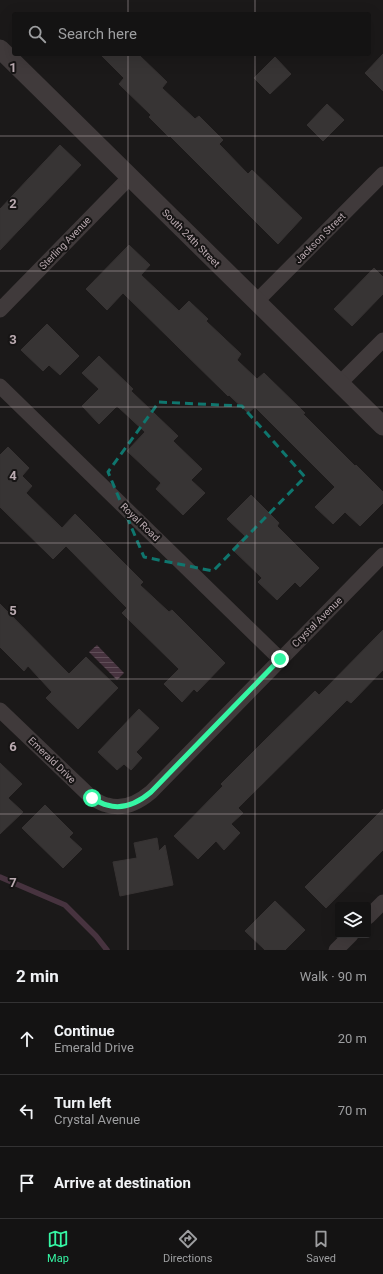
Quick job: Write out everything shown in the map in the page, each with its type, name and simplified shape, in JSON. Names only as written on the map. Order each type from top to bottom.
[{"type":"street","name":"South 24th Street","points":[[0,50],[383,426]]},
{"type":"street","name":"Jackson Street","points":[[256,302],[383,174]]},
{"type":"street","name":"Sterling Avenue","points":[[0,310],[130,177]]},
{"type":"street","points":[[340,383],[383,340]]},
{"type":"street","name":"Royal Road","points":[[0,386],[280,659]]},
{"type":"street","name":"Crystal Avenue","points":[[151,792],[383,555]]},
{"type":"street","name":"Emerald Drive","points":[[0,710],[92,798],[107,806],[119,807],[131,805],[142,800],[151,792]]},
{"type":"street","points":[[371,914],[383,902]]},
{"type":"street","points":[[336,950],[348,938]]},
{"type":"highlighted area","points":[[159,402],[242,406],[305,477],[213,571],[144,557],[108,472]]},
{"type":"shaded area","points":[[97,645],[124,673],[117,680],[89,652]]},
{"type":"building","points":[[383,54],[383,91],[365,73]]},
{"type":"building","points":[[102,56],[140,56],[167,82],[162,88],[195,119],[199,116],[223,140],[219,144],[248,174],[252,170],[302,218],[278,244],[149,117],[151,115],[119,84],[124,78]]},
{"type":"building","points":[[275,57],[291,74],[270,94],[254,78]]},
{"type":"building","points":[[327,104],[344,120],[323,141],[307,125]]},
{"type":"building","points":[[60,145],[81,165],[0,250],[0,209]]},
{"type":"building","points":[[129,245],[150,265],[141,275],[179,311],[189,301],[208,319],[206,321],[241,354],[237,360],[257,379],[264,373],[305,413],[303,414],[355,466],[356,465],[383,492],[383,503],[360,526],[345,512],[333,524],[315,507],[335,487],[255,407],[248,413],[229,395],[228,396],[123,293],[107,310],[86,289]]},
{"type":"building","points":[[374,268],[383,277],[383,294],[352,326],[334,309]]},
{"type":"building","points":[[47,324],[79,356],[60,375],[49,365],[43,371],[21,350]]},
{"type":"building","points":[[99,356],[133,389],[131,391],[178,436],[173,441],[202,469],[191,480],[205,493],[183,515],[156,489],[161,483],[127,451],[145,432],[117,406],[99,424],[82,406],[99,389],[82,373]]},
{"type":"building","points":[[8,447],[29,468],[22,476],[32,486],[26,493],[62,528],[75,514],[143,582],[140,585],[169,612],[172,610],[225,663],[197,692],[194,689],[182,702],[164,684],[179,669],[122,613],[127,608],[66,546],[53,559],[0,507],[0,455]]},
{"type":"building","points":[[251,495],[279,523],[277,526],[319,568],[300,587],[295,582],[277,600],[258,582],[262,578],[232,549],[245,536],[227,519]]},
{"type":"building","points":[[0,604],[69,674],[86,657],[118,688],[78,729],[46,698],[52,692],[28,666],[24,671],[0,647]]},
{"type":"building","points":[[383,630],[383,670],[351,703],[347,700],[238,808],[243,813],[231,824],[240,833],[224,850],[216,841],[198,859],[174,836],[223,786],[221,784],[264,741],[315,691],[319,695]]},
{"type":"building","points":[[139,709],[159,728],[136,752],[142,758],[131,770],[124,764],[117,770],[98,752]]},
{"type":"building","points":[[0,763],[22,784],[8,798],[23,812],[0,834]]},
{"type":"building","points":[[45,805],[73,833],[69,837],[82,849],[63,868],[22,828]]},
{"type":"building","points":[[383,809],[383,850],[326,908],[305,887]]},
{"type":"building","points":[[157,838],[159,851],[165,845],[173,885],[120,896],[113,862],[137,858],[134,843]]},
{"type":"building","points":[[275,901],[305,930],[285,950],[265,950],[245,931]]},
{"type":"waterway","points":[[0,877],[65,905],[96,936],[107,950]]},
{"type":"route","points":[[92,798],[107,806],[119,807],[131,805],[142,800],[280,659]]}]
